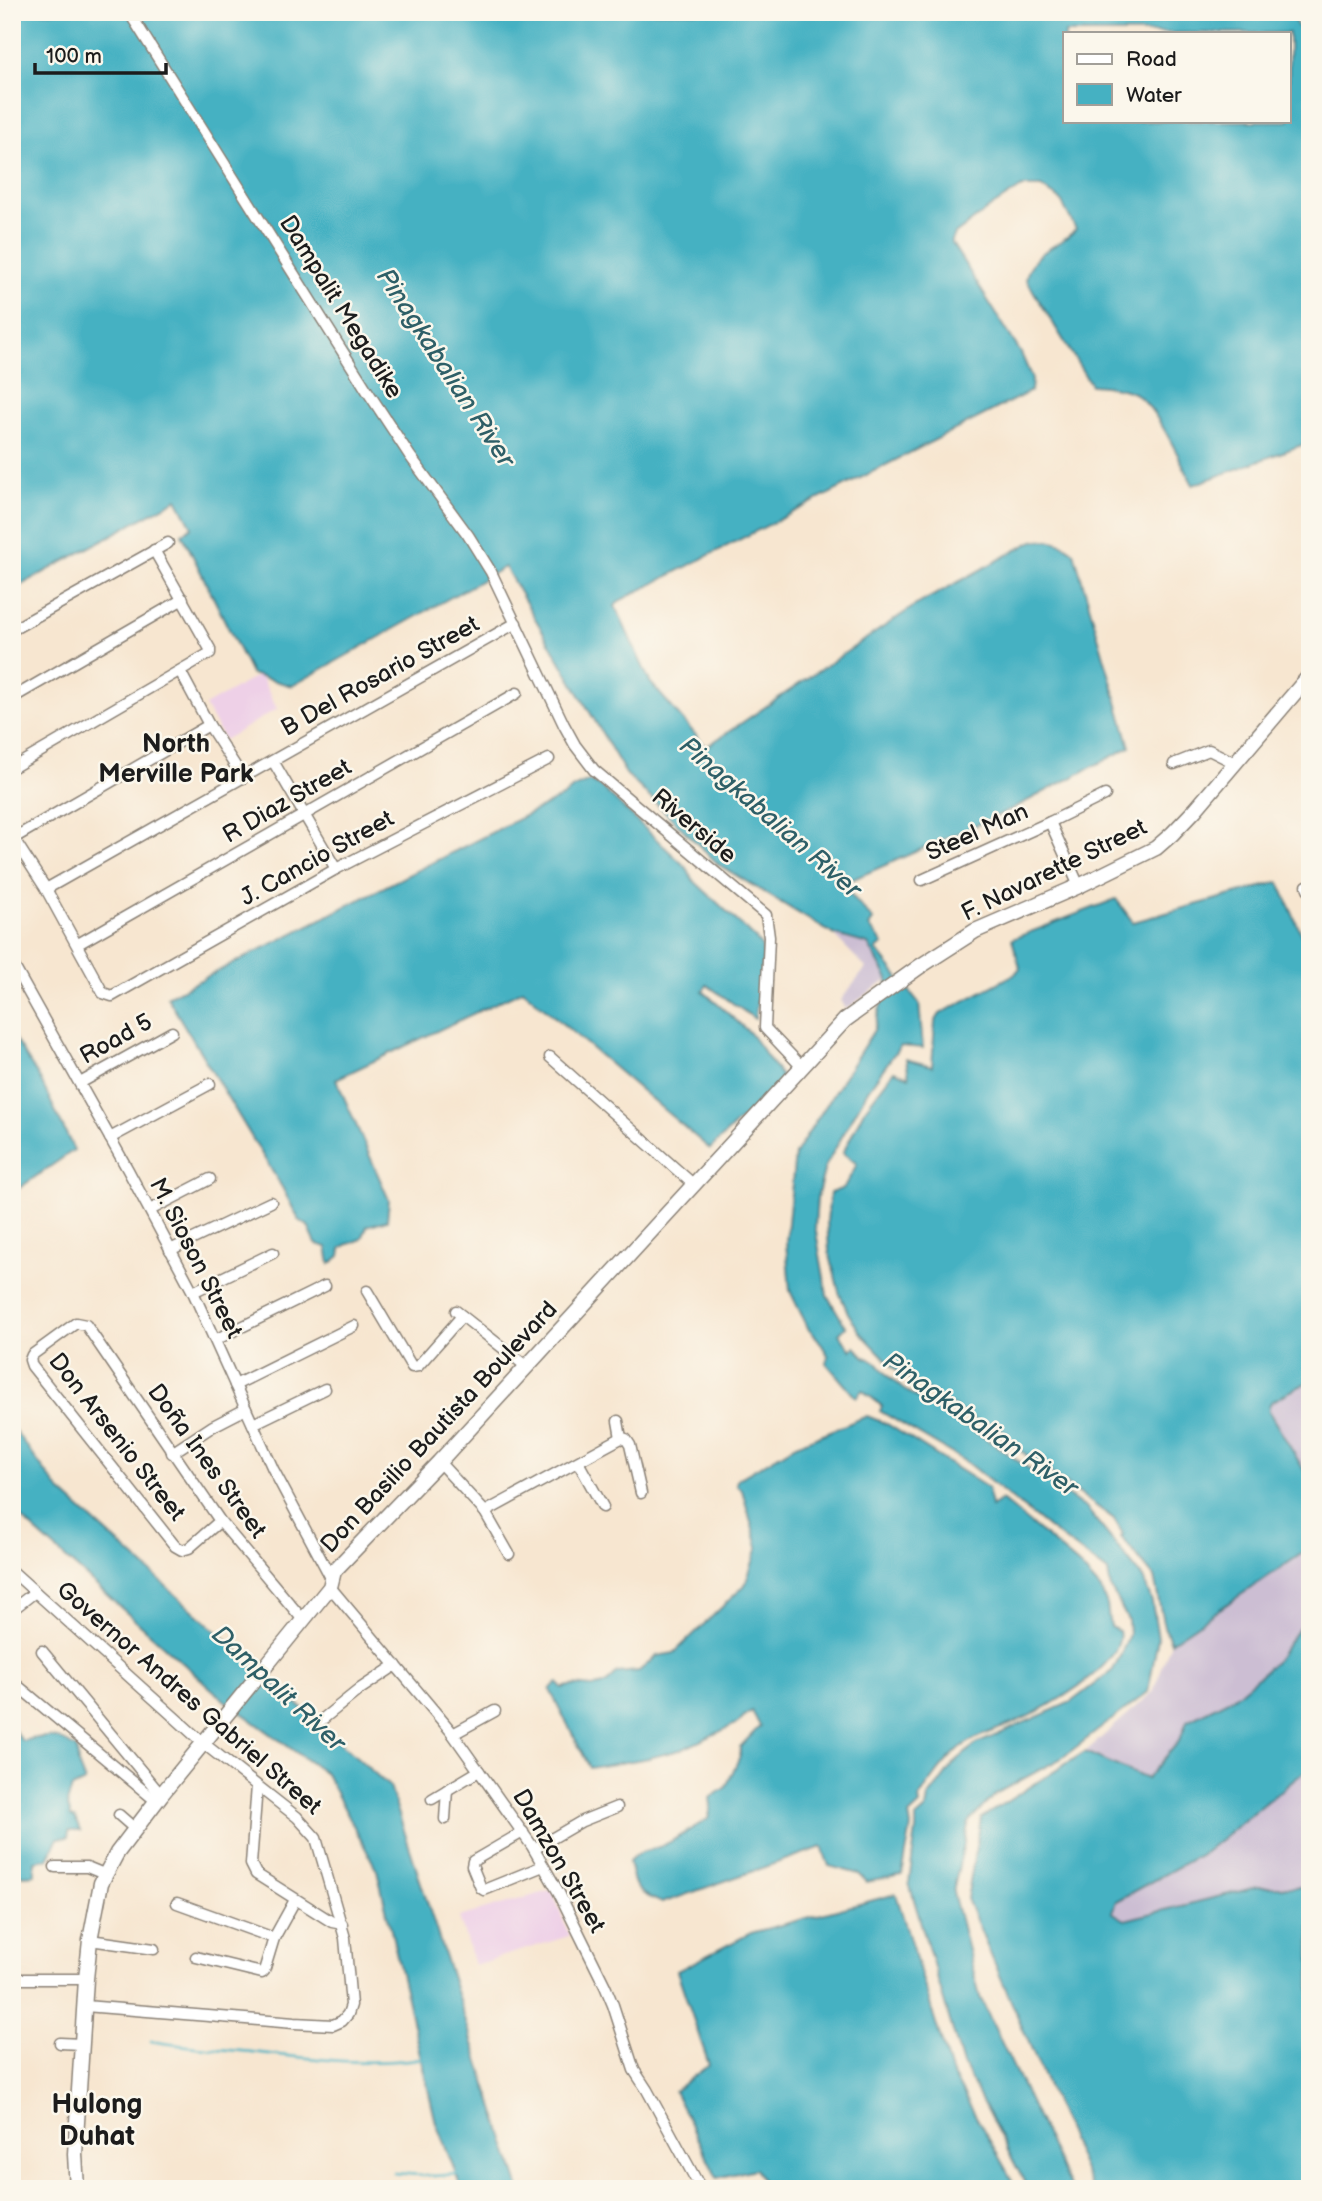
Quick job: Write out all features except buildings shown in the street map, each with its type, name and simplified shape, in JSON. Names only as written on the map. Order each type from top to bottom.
[{"type":"main road","name":"F. Navarette Street","points":[[919,967],[975,931],[1079,886],[1156,848],[1172,834],[1310,675]]},
{"type":"main road","name":"Don Basilio Bautista Boulevard","points":[[77,2189],[75,2154],[90,1940],[100,1883],[135,1829],[304,1621],[334,1572],[527,1367],[845,1020],[919,967]]},
{"type":"street","name":"Dampalit Megadike","points":[[129,12],[410,456],[491,572],[516,623]]},
{"type":"street","points":[[12,630],[168,543]]},
{"type":"street","points":[[12,768],[210,653],[211,650],[154,550]]},
{"type":"street","points":[[12,698],[183,599]]},
{"type":"street","name":"B Del Rosario Street","points":[[46,889],[516,623]]},
{"type":"street","name":"Riverside","points":[[516,623],[564,725],[594,770],[766,915],[769,937],[765,1028],[802,1067]]},
{"type":"street","points":[[180,671],[209,726],[243,778]]},
{"type":"street","name":"R Diaz Street","points":[[78,944],[517,693]]},
{"type":"street","points":[[78,944],[13,838],[209,726]]},
{"type":"street","points":[[1174,764],[1209,750],[1235,763]]},
{"type":"street","name":"J. Cancio Street","points":[[78,944],[103,993],[111,996],[336,869],[549,759]]},
{"type":"street","points":[[273,761],[336,869]]},
{"type":"street","name":"Steel Man","points":[[922,880],[1105,794]]},
{"type":"street","name":"Steel Man","points":[[1050,822],[1079,886]]},
{"type":"street","name":"M. Sioson Street","points":[[12,963],[193,1292],[273,1469],[330,1582]]},
{"type":"street","name":"Road 5","points":[[80,1083],[172,1032]]},
{"type":"street","points":[[550,1057],[694,1185]]},
{"type":"street","points":[[110,1139],[210,1084]]},
{"type":"street","points":[[150,1210],[211,1179]]},
{"type":"street","points":[[170,1250],[271,1202]]},
{"type":"street","points":[[193,1292],[273,1253]]},
{"type":"street","points":[[215,1340],[326,1286]]},
{"type":"street","points":[[367,1291],[412,1367],[418,1366],[459,1314],[527,1367]]},
{"type":"street","name":"Don Arsenio Street","points":[[81,1323],[76,1323],[32,1355],[32,1366],[175,1546],[182,1550],[190,1548],[220,1521]]},
{"type":"street","name":"Doña Ines Street","points":[[81,1323],[86,1325],[220,1521],[304,1621]]},
{"type":"street","points":[[235,1385],[354,1325]]},
{"type":"street","points":[[253,1424],[325,1389]]},
{"type":"street","points":[[172,1453],[213,1426],[246,1409]]},
{"type":"street","points":[[618,1421],[621,1438]]},
{"type":"street","points":[[485,1512],[621,1438],[626,1439],[630,1445],[641,1493]]},
{"type":"street","points":[[439,1462],[485,1512],[509,1554]]},
{"type":"street","points":[[578,1462],[603,1507]]},
{"type":"street","name":"Governor Andres Gabriel Street","points":[[12,1571],[204,1743],[297,1817],[316,1838],[345,1938],[351,2005],[346,2018],[338,2023],[294,2023],[85,2006]]},
{"type":"street","name":"Damzon Street","points":[[330,1582],[453,1734],[534,1849],[559,1893],[609,1996],[634,2070],[701,2189]]},
{"type":"street","points":[[12,1610],[35,1592]]},
{"type":"street","points":[[42,1651],[159,1798]]},
{"type":"street","points":[[319,1722],[360,1689],[396,1665]]},
{"type":"street","points":[[12,1681],[159,1798]]},
{"type":"street","points":[[453,1734],[495,1712]]},
{"type":"street","points":[[432,1799],[479,1771]]},
{"type":"street","points":[[257,1786],[251,1864],[256,1874],[332,1922],[342,1924]]},
{"type":"street","points":[[444,1819],[447,1790]]},
{"type":"street","points":[[534,1849],[582,1821],[617,1807]]},
{"type":"street","points":[[119,1815],[135,1829]]},
{"type":"street","points":[[523,1832],[473,1861],[472,1866],[481,1888],[484,1890],[543,1866]]},
{"type":"street","points":[[55,1867],[87,1867],[104,1874]]},
{"type":"street","points":[[196,1957],[262,1973],[266,1968],[274,1938],[295,1899]]},
{"type":"street","points":[[177,1903],[274,1938]]},
{"type":"street","points":[[90,1940],[153,1949]]},
{"type":"street","points":[[12,1979],[86,1979]]},
{"type":"street","points":[[60,2043],[81,2044]]},
{"type":"shaded area","points":[[257,676],[262,679],[277,709],[224,740],[205,706]]},
{"type":"shaded area","points":[[833,934],[868,944],[888,979],[846,1009],[841,1000],[866,968]]},
{"type":"shaded area","points":[[1310,1381],[1310,1480],[1269,1412],[1269,1406],[1272,1401]]},
{"type":"shaded area","points":[[1310,1548],[1310,1635],[1300,1627],[1274,1663],[1234,1697],[1187,1721],[1180,1740],[1147,1779],[1085,1752],[1153,1692],[1171,1642]]},
{"type":"shaded area","points":[[1310,1767],[1310,1887],[1257,1887],[1125,1920],[1112,1913],[1116,1901],[1205,1852]]},
{"type":"shaded area","points":[[552,1890],[569,1936],[474,1965],[459,1917]]},
{"type":"water","name":"Pinagkabalian River","points":[[12,12],[1289,12],[1310,46],[1310,442],[1193,485],[1167,435],[1142,399],[1123,389],[1091,385],[1026,279],[1029,269],[1039,256],[1076,229],[1060,199],[1041,187],[1022,187],[955,234],[951,242],[1021,353],[1032,379],[1031,391],[619,601],[615,606],[650,682],[706,747],[916,605],[1033,541],[1055,542],[1074,552],[1130,747],[1008,811],[849,881],[846,889],[873,920],[869,926],[883,944],[876,949],[919,1003],[923,1048],[900,1046],[868,1090],[825,1167],[817,1198],[815,1226],[827,1295],[846,1327],[839,1334],[851,1350],[855,1347],[865,1357],[876,1362],[903,1389],[985,1438],[1087,1509],[1143,1578],[1152,1602],[1158,1638],[1148,1692],[1062,1758],[997,1793],[969,1821],[953,1892],[980,1997],[1071,2189],[1028,2189],[963,2065],[909,1883],[916,1818],[926,1809],[928,1798],[955,1762],[976,1744],[1071,1702],[1113,1670],[1129,1634],[1128,1620],[1111,1589],[1108,1572],[966,1462],[880,1411],[882,1406],[862,1390],[856,1398],[827,1364],[828,1355],[809,1330],[790,1291],[786,1242],[795,1154],[874,1030],[888,979],[868,944],[833,934],[719,865],[626,774],[505,567],[292,686],[251,674],[182,534],[192,527],[177,499],[12,590]]},
{"type":"water","points":[[589,781],[601,787],[687,868],[692,879],[762,947],[755,1019],[707,985],[703,991],[750,1033],[783,1079],[710,1149],[523,990],[336,1079],[389,1200],[387,1220],[367,1226],[362,1239],[346,1245],[341,1249],[340,1256],[330,1264],[327,1247],[316,1244],[308,1226],[299,1220],[167,997]]},
{"type":"water","points":[[1279,882],[1310,954],[1310,1381],[1272,1401],[1269,1412],[1310,1480],[1310,1548],[1171,1642],[1164,1627],[1154,1577],[1121,1537],[1123,1534],[1114,1519],[1002,1437],[1004,1431],[990,1423],[985,1426],[898,1372],[860,1332],[839,1292],[829,1251],[827,1221],[830,1193],[844,1188],[857,1164],[843,1153],[864,1110],[894,1071],[909,1077],[906,1059],[932,1066],[935,1022],[940,1014],[1015,974],[1020,968],[1012,939],[1116,899],[1133,922]]},
{"type":"water","points":[[12,1035],[40,1079],[74,1150],[12,1193]]},
{"type":"water","points":[[867,1416],[887,1424],[988,1488],[991,1507],[1002,1500],[1078,1564],[1101,1590],[1107,1605],[1110,1627],[1119,1631],[1118,1645],[1110,1658],[1080,1686],[1027,1717],[973,1740],[948,1759],[919,1799],[920,1805],[909,1815],[911,1827],[902,1875],[867,1882],[859,1874],[829,1866],[822,1847],[662,1903],[638,1889],[629,1861],[639,1853],[659,1847],[708,1819],[710,1798],[726,1787],[740,1756],[740,1747],[760,1726],[752,1711],[738,1723],[683,1749],[590,1768],[550,1690],[558,1683],[562,1688],[603,1685],[617,1673],[639,1671],[657,1656],[674,1653],[745,1585],[758,1547],[742,1490],[736,1485],[737,1480],[796,1445]]},
{"type":"water","name":"Dampalit River","points":[[12,1427],[59,1490],[390,1787],[520,2189],[462,2189],[436,2123],[377,1870],[326,1774],[224,1700],[12,1510]]},
{"type":"water","points":[[1300,1626],[1310,1635],[1310,1767],[1205,1852],[1116,1901],[1112,1912],[1125,1920],[1257,1887],[1310,1887],[1310,2189],[1092,2189],[967,1899],[981,1818],[1085,1752],[1147,1779],[1180,1740],[1187,1721],[1234,1697],[1274,1663]]},
{"type":"water","points":[[12,1727],[22,1741],[51,1737],[77,1749],[78,1764],[85,1782],[72,1788],[67,1803],[71,1817],[75,1818],[80,1831],[69,1831],[68,1837],[58,1838],[48,1859],[35,1861],[35,1874],[12,1876]]},
{"type":"water","points":[[896,1894],[951,2072],[1017,2189],[767,2189],[755,2169],[717,2178],[674,2091],[709,2065],[677,1971],[751,1933]]},
{"type":"waterway","points":[[151,2041],[338,2061],[381,2062],[423,2058]]},
{"type":"waterway","points":[[394,2173],[434,2176],[457,2174]]},
{"type":"district","name":"North Merville Park","points":[[176,759]]},
{"type":"district","name":"Hulong Duhat","points":[[97,2120]]}]
